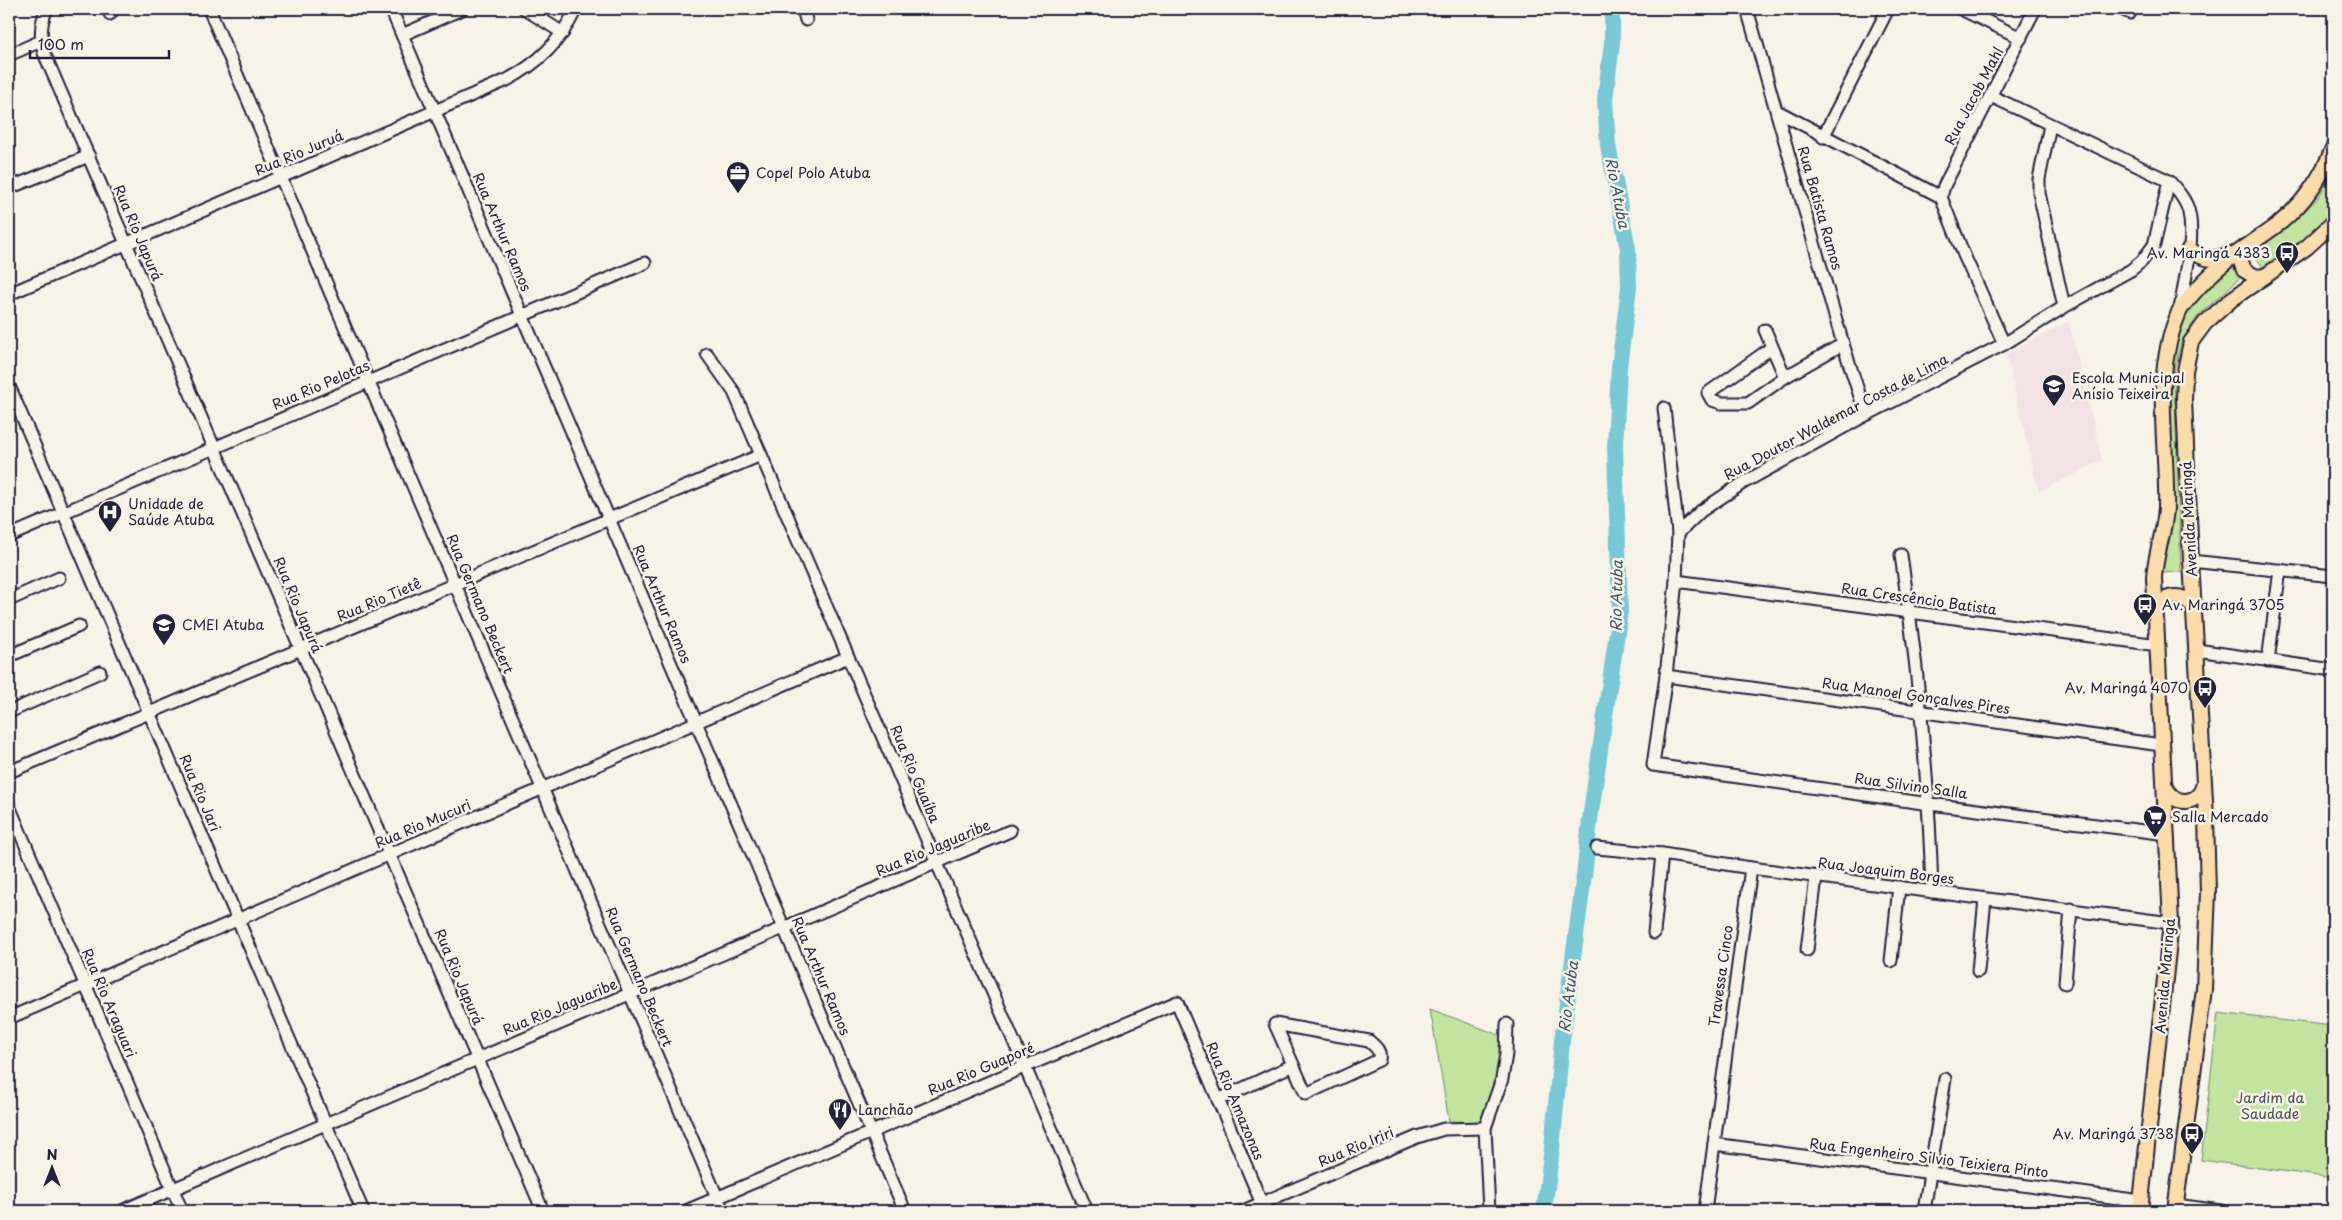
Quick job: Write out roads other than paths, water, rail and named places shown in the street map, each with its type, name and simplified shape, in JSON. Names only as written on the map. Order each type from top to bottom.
[{"type":"main road","name":"Avenida Maringá","points":[[2140,1206],[2171,923],[2161,745],[2155,559],[2164,528],[2166,507],[2162,387],[2165,359],[2180,310],[2214,272],[2283,221],[2308,194],[2326,167],[2333,148]]},
{"type":"main road","name":"Avenida Maringá","points":[[2175,1208],[2204,989],[2208,892],[2204,782],[2191,562],[2184,400],[2185,371],[2190,342],[2204,323],[2324,234],[2333,223]]},
{"type":"main road","points":[[2189,249],[2203,259],[2214,260],[2245,248]]},
{"type":"main road","points":[[2245,248],[2240,259],[2244,270],[2256,277],[2265,276]]},
{"type":"main road","points":[[2156,609],[2162,601],[2175,597],[2188,601],[2195,609]]},
{"type":"main road","points":[[2164,786],[2171,797],[2183,802],[2196,798],[2203,788],[2204,782]]},
{"type":"street","name":"Rua Rio Japurá","points":[[47,9],[41,26],[41,41],[88,156],[543,1211]]},
{"type":"street","name":"Rua Germano Beckert","points":[[209,9],[723,1211]]},
{"type":"street","name":"Rua Arthur Ramos","points":[[391,9],[905,1211]]},
{"type":"street","points":[[402,36],[462,9]]},
{"type":"street","points":[[525,9],[563,33]]},
{"type":"street","name":"Rua Rio Juruá","points":[[9,294],[523,72],[550,50],[563,33],[576,9]]},
{"type":"street","name":"Rua Batista Ramos","points":[[1747,9],[1843,344],[1866,415]]},
{"type":"street","points":[[1823,137],[1888,9]]},
{"type":"street","points":[[1961,9],[2021,38]]},
{"type":"street","name":"Rua Jacob Mahl","points":[[1941,197],[1944,186],[2035,9]]},
{"type":"street","points":[[9,55],[41,41]]},
{"type":"street","points":[[1991,96],[2169,181],[2182,197],[2189,213],[2189,249],[2180,310]]},
{"type":"street","points":[[1777,111],[1823,137],[1941,197],[1964,256],[2004,344]]},
{"type":"street","points":[[2050,125],[2039,179],[2039,193],[2064,307]]},
{"type":"street","points":[[9,188],[88,156]]},
{"type":"street","name":"Rua Doutor Waldemar Costa de Lima","points":[[1678,533],[1701,511],[1743,483],[1866,415],[2004,344],[2064,307],[2131,270],[2149,254],[2157,236],[2169,181]]},
{"type":"street","name":"Rua Rio Pelotas","points":[[9,536],[645,263]]},
{"type":"street","points":[[1765,330],[1771,348],[1785,377]]},
{"type":"street","points":[[1771,348],[1708,393],[1712,400],[1721,403],[1748,403],[1785,377],[1843,344]]},
{"type":"street","name":"Rua Rio Guaíba","points":[[707,354],[734,392],[1087,1211]]},
{"type":"street","name":"Rua Rio Jari","points":[[9,386],[363,1211]]},
{"type":"street","points":[[1664,408],[1678,533],[1676,581],[1666,676]]},
{"type":"street","name":"Rua Rio Tietê","points":[[9,772],[761,455]]},
{"type":"street","points":[[1901,556],[1922,711],[1930,804],[1932,892]]},
{"type":"street","points":[[2191,562],[2333,576]]},
{"type":"street","points":[[2268,662],[2280,570]]},
{"type":"street","points":[[9,600],[60,578]]},
{"type":"street","name":"Rua Crescêncio Batista","points":[[1676,581],[2158,645]]},
{"type":"street","points":[[9,656],[79,626]]},
{"type":"street","points":[[2197,650],[2268,662],[2333,670]]},
{"type":"street","name":"Rua Rio Mucuri","points":[[9,1018],[848,657]]},
{"type":"street","points":[[9,712],[100,672]]},
{"type":"street","name":"Rua Manoel Gonçalves Pires","points":[[1666,676],[2161,745]]},
{"type":"street","name":"Rua Silvino Salla","points":[[1666,676],[1652,765],[1930,804],[2166,834]]},
{"type":"street","name":"Rua Rio Araguari","points":[[9,806],[182,1211]]},
{"type":"street","name":"Rua Rio Jaguaribe","points":[[122,1211],[1010,831]]},
{"type":"street","name":"Rua Joaquim Borges","points":[[1598,848],[1662,854],[1816,877],[2171,923]]},
{"type":"street","points":[[1654,933],[1662,854]]},
{"type":"street","name":"Travessa Cinco","points":[[1705,1211],[1751,868]]},
{"type":"street","points":[[1807,950],[1816,877]]},
{"type":"street","points":[[1891,961],[1900,887]]},
{"type":"street","points":[[1978,971],[1985,899]]},
{"type":"street","points":[[2066,983],[2072,910]]},
{"type":"street","name":"Rua Rio Guaporé","points":[[686,1211],[1177,1002]]},
{"type":"street","name":"Rua Rio Amazonas","points":[[1177,1002],[1263,1207]]},
{"type":"street","points":[[1275,1024],[1337,1037],[1360,1038],[1377,1047],[1380,1054],[1380,1060],[1375,1064],[1306,1094],[1293,1066],[1275,1024]]},
{"type":"street","points":[[1488,1211],[1485,1128],[1502,1079],[1506,1054],[1507,1024]]},
{"type":"street","points":[[1218,1100],[1293,1066]]},
{"type":"street","points":[[1924,1211],[1945,1079]]},
{"type":"street","name":"Rua Rio Iriri","points":[[1243,1211],[1263,1207],[1424,1134],[1461,1127],[1485,1128]]},
{"type":"street","name":"Rua Engenheiro Silvio Teixiera Pinto","points":[[1714,1144],[1929,1173],[2140,1206]]},
{"type":"street","points":[[2175,1208],[2221,1211]]},
{"type":"waterway","name":"Rio Atuba","points":[[1544,1211],[1562,1041],[1590,819],[1620,612],[1615,447],[1619,367],[1629,287],[1628,249],[1608,145],[1605,99],[1612,43],[1612,9]]},
{"type":"place","name":"Copel Polo Atuba","points":[[738,194]]},
{"type":"place","name":"Av. Maringá 4383","points":[[2287,274]]},
{"type":"place","name":"Escola Municipal Anísio Teixeira","points":[[2054,407]]},
{"type":"place","name":"Unidade de Saúde Atuba","points":[[110,533]]},
{"type":"place","name":"Av. Maringá 3705","points":[[2145,626]]},
{"type":"place","name":"CMEI Atuba","points":[[164,646]]},
{"type":"place","name":"Av. Maringá 4070","points":[[2205,709]]},
{"type":"place","name":"Salla Mercado","points":[[2155,838]]},
{"type":"place","name":"Lanchão","points":[[840,1131]]},
{"type":"place","name":"Av. Maringá 3738","points":[[2192,1155]]},
{"type":"park label","name":"Jardim da Saudade","points":[[2270,1106]]}]
